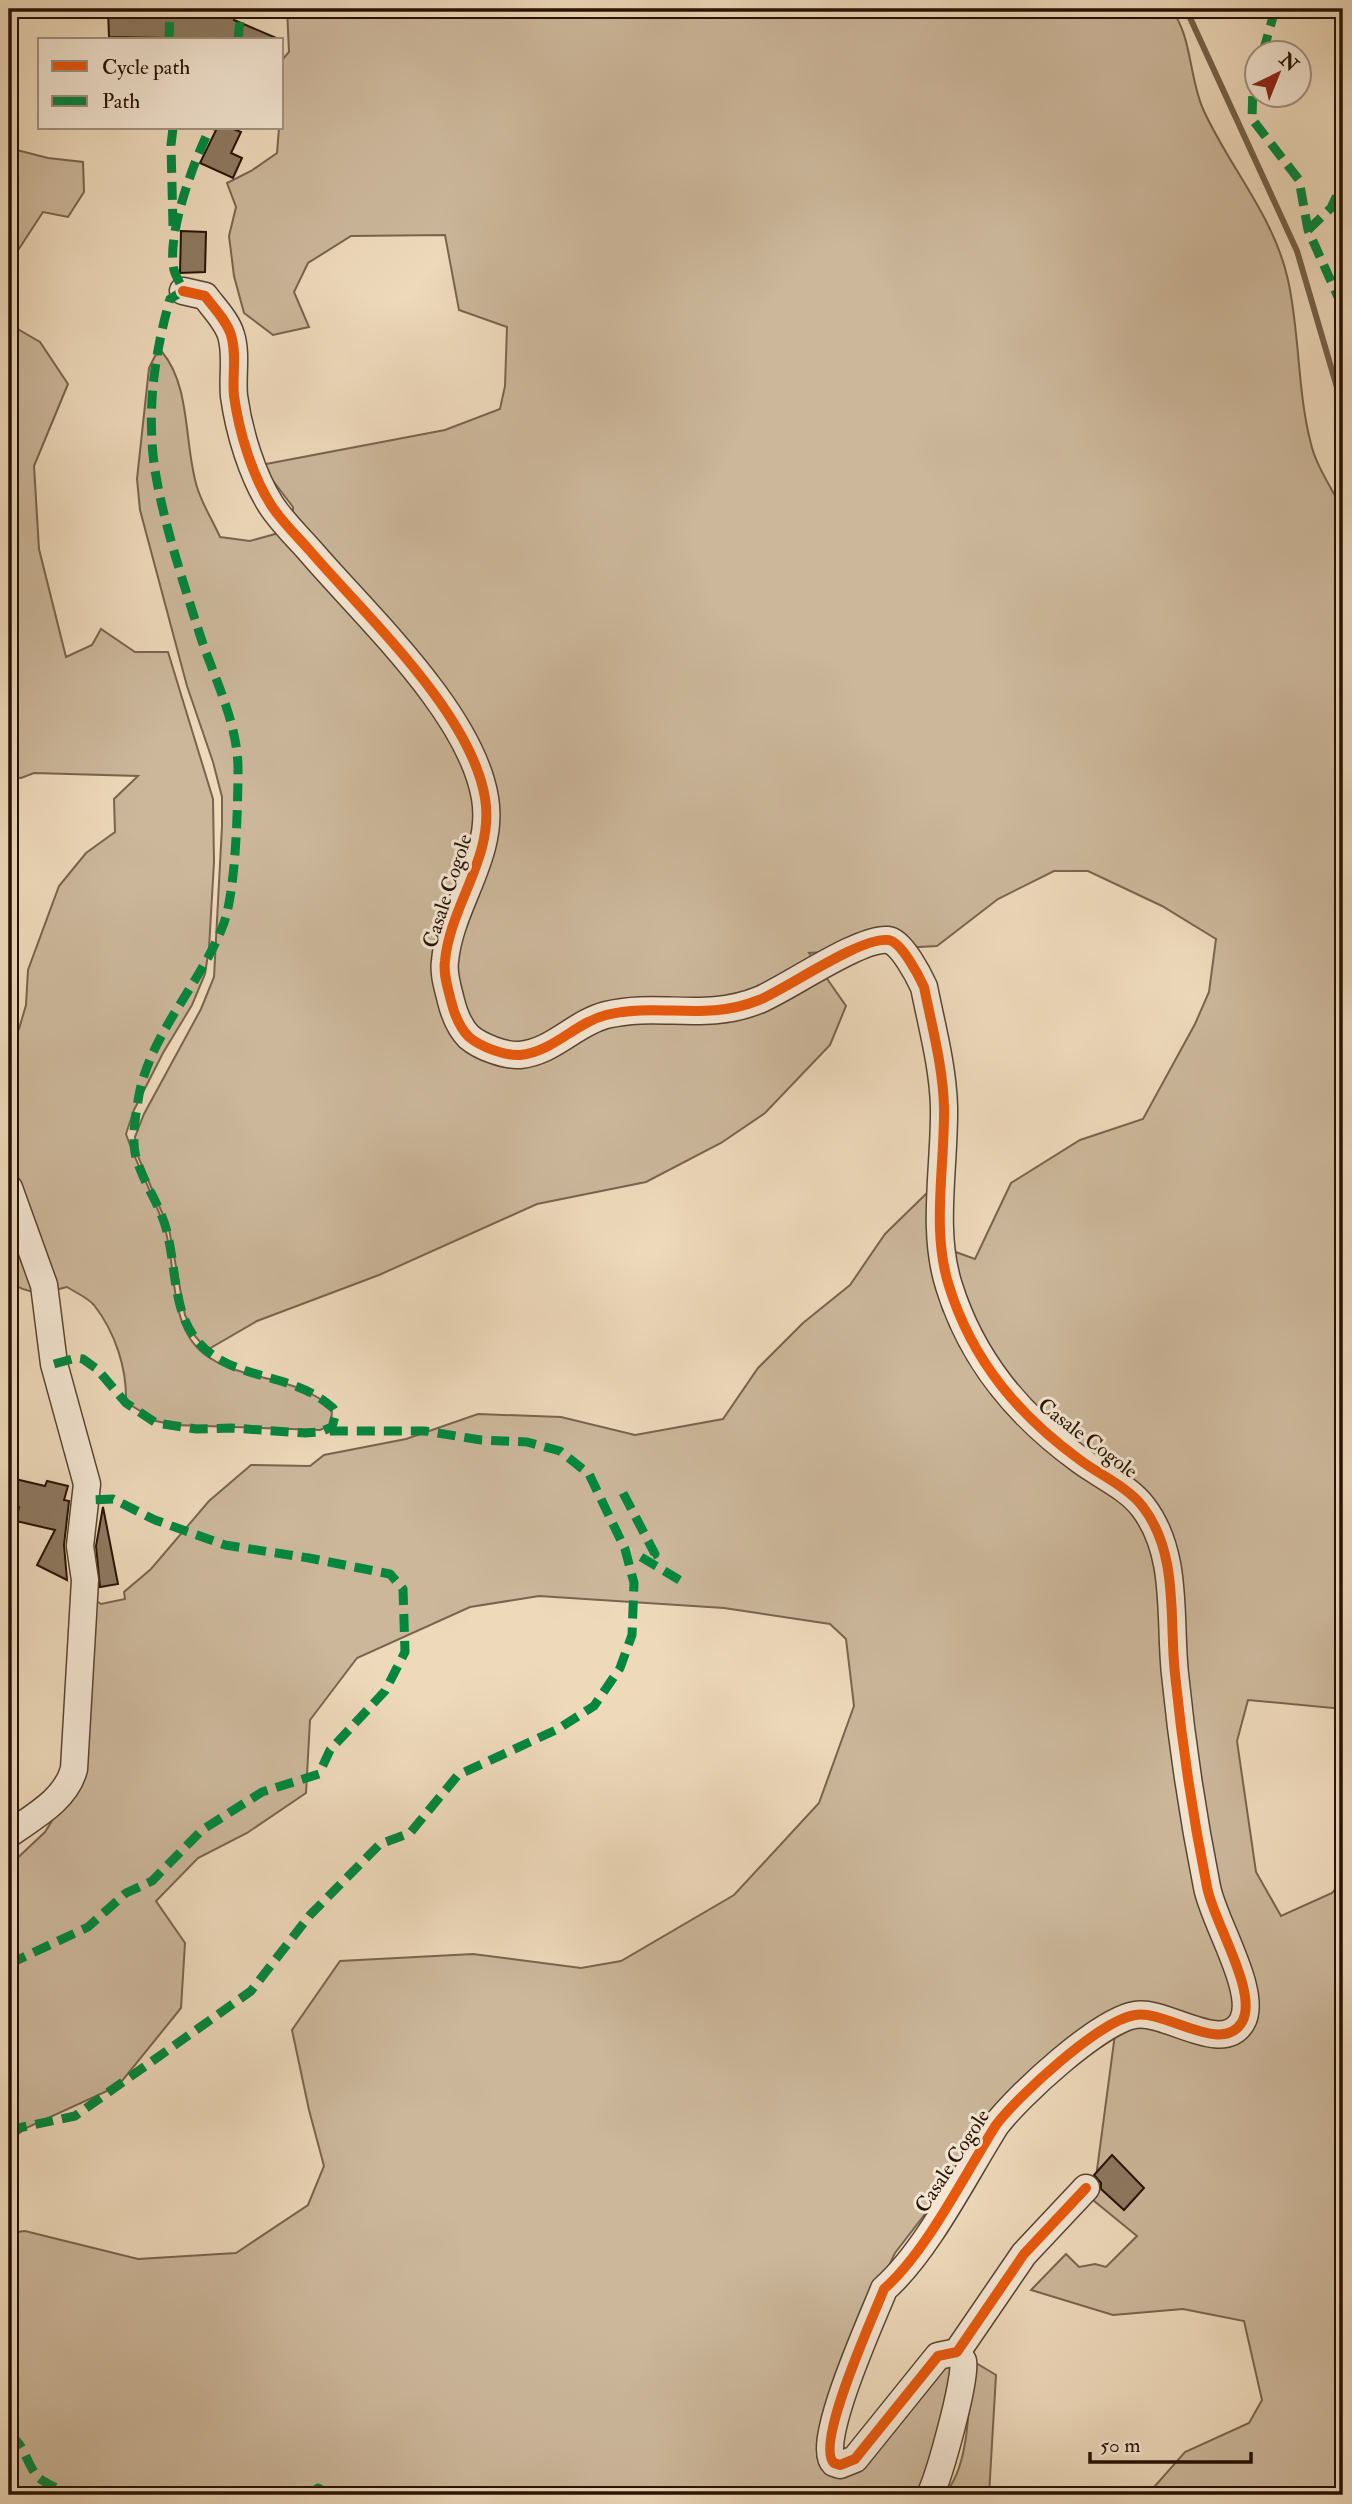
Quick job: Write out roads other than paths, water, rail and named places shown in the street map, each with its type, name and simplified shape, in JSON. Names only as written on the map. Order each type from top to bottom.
[{"type":"street","name":"Casale Cogole","points":[[183,290],[205,296],[231,333],[234,396],[241,428],[271,505],[431,689],[467,749],[481,781],[487,813],[485,840],[445,958],[452,1006],[470,1037],[499,1052],[521,1055],[545,1048],[590,1021],[608,1015],[635,1011],[709,1013],[732,1009],[762,998],[866,945],[887,940],[895,942],[918,973],[924,987],[943,1077],[940,1251],[950,1289],[967,1331],[998,1384],[1028,1420],[1104,1478],[1130,1493],[1143,1507],[1164,1550],[1169,1571],[1175,1674],[1207,1888],[1245,1993],[1246,2013],[1237,2029],[1223,2035],[1200,2032],[1154,2015],[1139,2014],[1122,2019],[1081,2046],[1010,2108],[996,2125],[919,2249],[901,2274],[884,2289],[835,2414],[829,2459],[840,2465],[855,2459],[938,2356],[957,2352],[1024,2255],[1086,2188]]},
{"type":"street","points":[[9,1188],[44,1285],[54,1364],[88,1484],[80,1546],[85,1580],[74,1769],[68,1787],[9,1834]]},
{"type":"street","points":[[930,2495],[951,2432],[962,2378],[963,2360],[957,2352]]},
{"type":"waterway","points":[[1186,9],[1297,251],[1343,408]]}]
